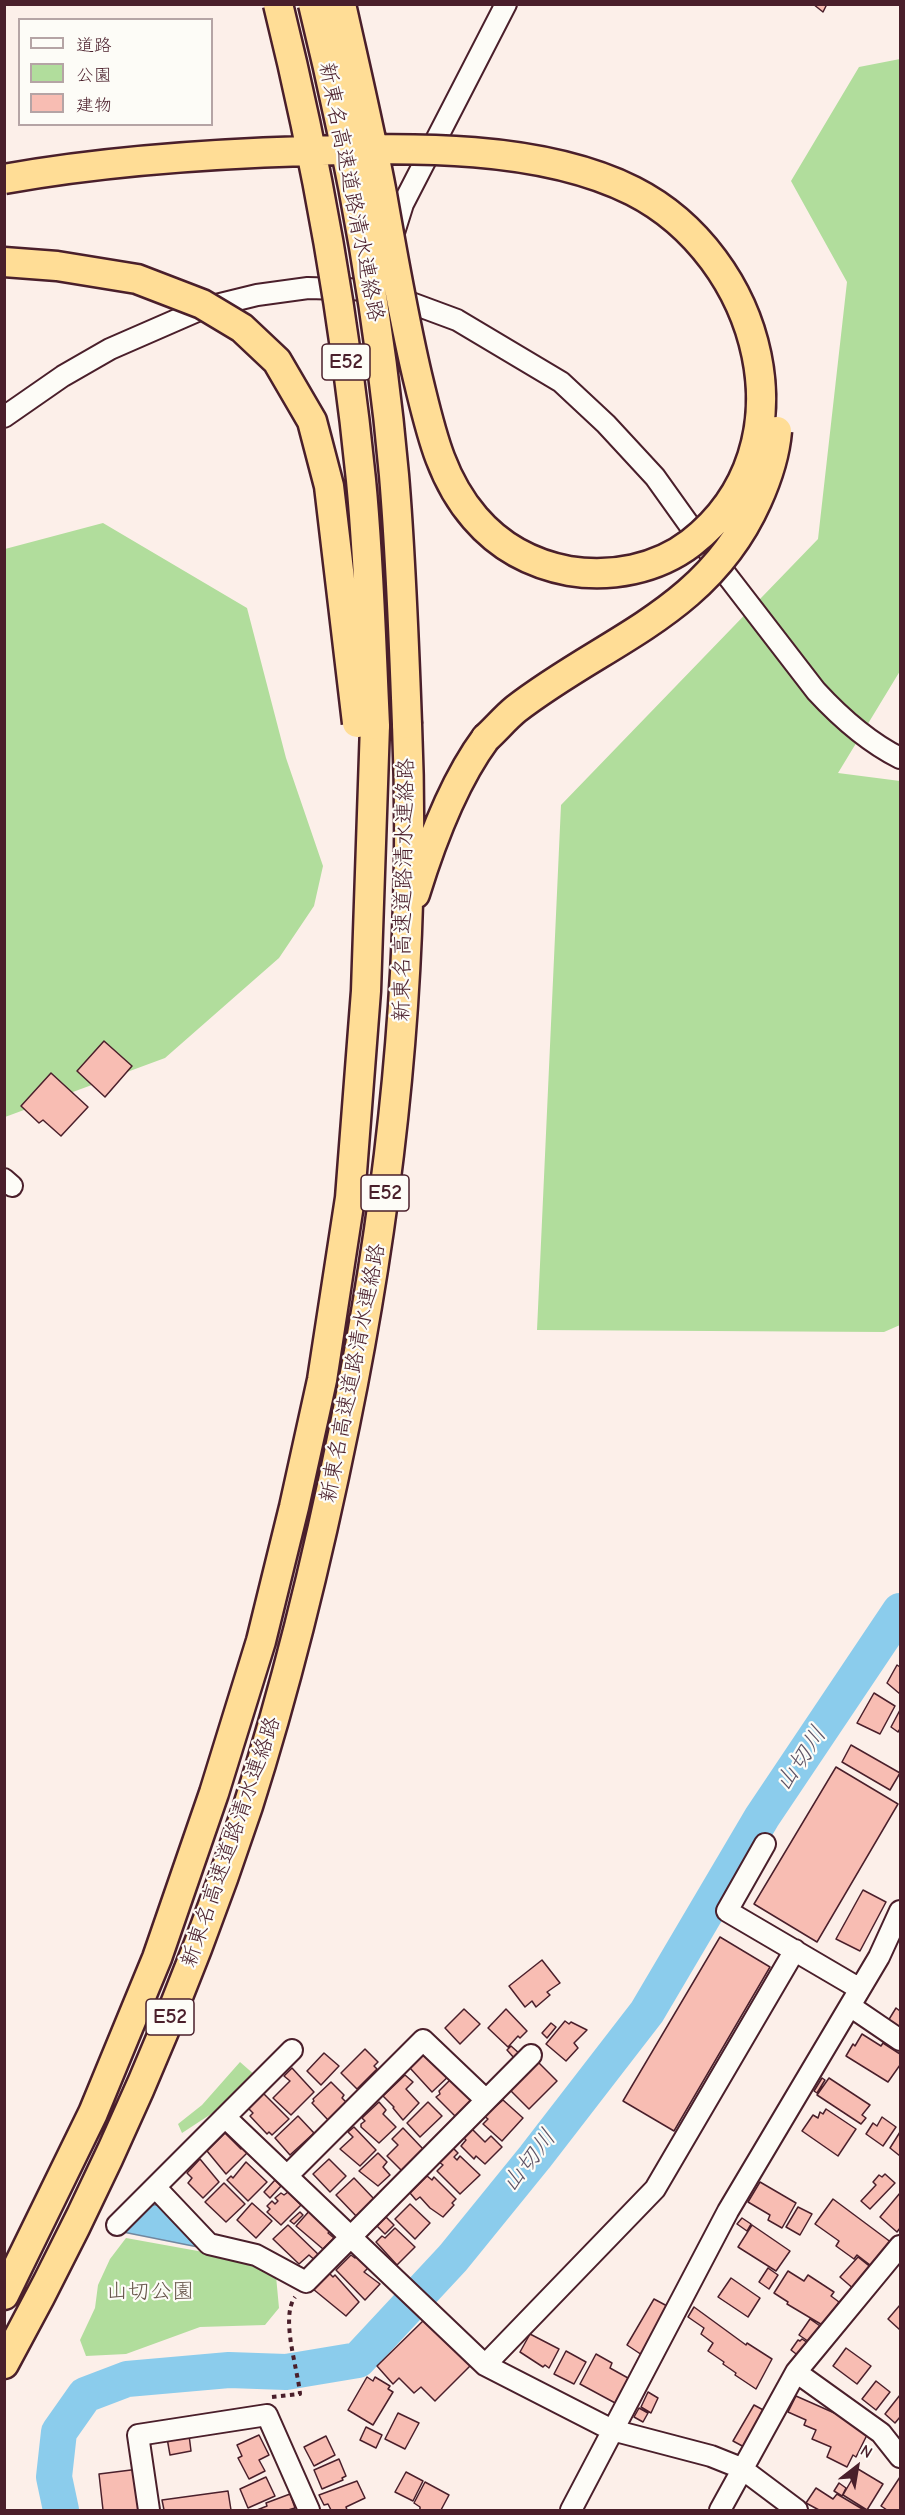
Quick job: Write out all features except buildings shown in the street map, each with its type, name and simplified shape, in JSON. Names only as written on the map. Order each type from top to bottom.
[{"type":"highway","name":"新東名高速道路清水連絡路","points":[[4,2295],[93,2113],[157,1958],[214,1793],[261,1641],[294,1507],[322,1380],[350,1198],[366,991],[366,724],[361,480],[327,232],[297,81],[278,4]]},
{"type":"highway","name":"新東名高速道路清水連絡路","points":[[4,2364],[84,2211],[154,2056],[248,1806],[292,1652],[326,1518],[370,1294],[393,1117],[403,1008],[410,800],[402,596],[394,473],[380,350],[362,235],[331,78],[313,4]]},
{"type":"highway","points":[[4,179],[48,171],[153,159],[246,153],[364,149],[375,149],[468,152],[508,156],[592,173],[634,191],[662,208],[687,229],[708,250],[726,276],[753,338],[761,382],[761,412],[756,449],[744,478],[732,502],[712,526],[681,550],[653,564],[618,572],[589,574],[554,568],[523,556],[495,538],[474,517],[452,486],[436,452],[409,341],[387,226],[375,157],[373,145],[341,4]]},
{"type":"highway","points":[[4,161],[149,141],[245,135],[360,131],[514,139],[554,145],[601,158],[643,176],[672,194],[699,216],[741,266],[758,299],[771,334],[778,374],[779,407],[776,444],[765,484],[748,522],[721,562],[691,592],[667,611],[514,711],[486,738],[471,758],[456,786],[421,874],[406,925]]},
{"type":"highway","points":[[4,262],[57,266],[137,279],[202,304],[242,328],[277,361],[312,421],[329,486],[366,724]]},
{"type":"street","points":[[376,290],[403,204],[506,4]]},
{"type":"street","points":[[4,417],[63,376],[110,349],[204,308],[257,295],[308,288],[376,290],[457,320],[561,382],[606,424],[655,477],[705,548],[816,691],[836,712],[867,737],[900,758]]},
{"type":"street","points":[[765,1844],[727,1911],[860,1989]]},
{"type":"street","points":[[571,2511],[728,2211],[879,1957],[900,1911]]},
{"type":"street","points":[[485,2365],[656,2189],[795,1950]]},
{"type":"street","points":[[850,2006],[900,2040]]},
{"type":"street","points":[[287,2176],[423,2040],[486,2100]]},
{"type":"street","points":[[117,2224],[292,2050]]},
{"type":"street","points":[[154,2187],[209,2244],[256,2255],[306,2282],[531,2055]]},
{"type":"street","points":[[225,2117],[485,2365],[612,2430],[711,2456],[741,2468],[797,2511]]},
{"type":"street","points":[[720,2511],[741,2468],[796,2372],[900,2246]]},
{"type":"street","points":[[796,2372],[881,2433],[900,2457]]},
{"type":"street","points":[[149,2511],[138,2435],[267,2415],[309,2511]]},
{"type":"path","points":[[300,2388],[288,2322],[292,2302],[306,2282]]},
{"type":"green space","points":[[900,59],[900,671],[838,773],[900,781],[900,1325],[884,1332],[537,1330],[561,805],[818,539],[847,282],[791,181],[859,67]]},
{"type":"green space","points":[[103,523],[247,608],[286,758],[323,866],[314,906],[279,958],[165,1058],[5,1117],[5,549]]},
{"type":"green space","points":[[240,2062],[256,2076],[231,2101],[182,2133],[178,2124],[202,2105]]},
{"type":"green space","name":"山切公園","points":[[126,2238],[242,2259],[276,2276],[279,2308],[265,2325],[200,2327],[126,2354],[86,2356],[80,2340],[95,2308],[98,2285],[110,2259]]},
{"type":"water","points":[[149,2205],[161,2205],[203,2248],[123,2232]]},
{"type":"waterway","name":"山切川","points":[[61,2510],[54,2477],[59,2432],[85,2395],[127,2379],[229,2370],[286,2372],[358,2360],[453,2258],[535,2157],[647,2012],[762,1817],[900,1611]]}]
